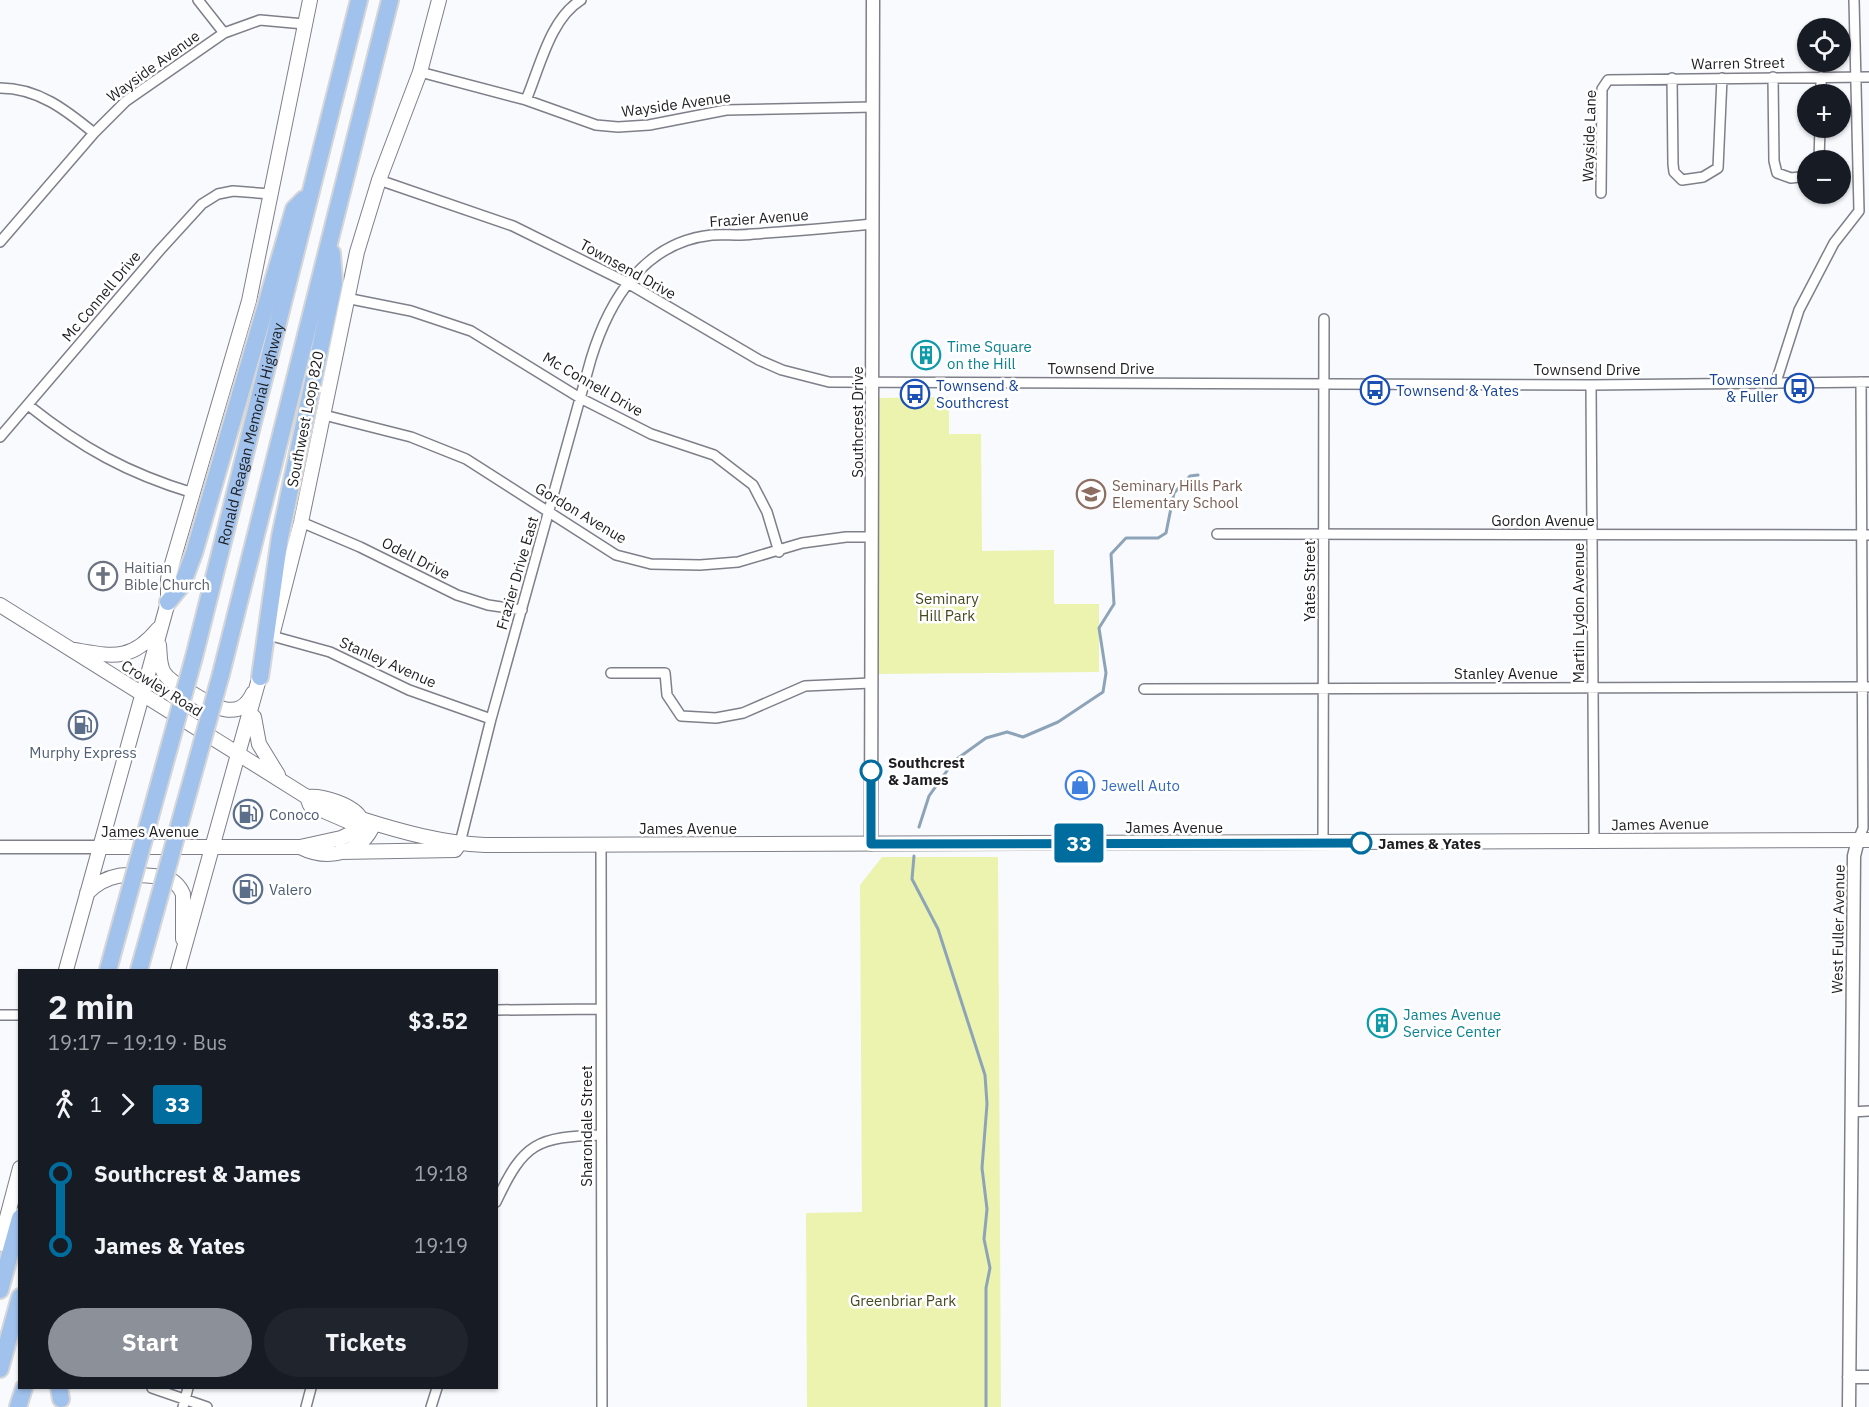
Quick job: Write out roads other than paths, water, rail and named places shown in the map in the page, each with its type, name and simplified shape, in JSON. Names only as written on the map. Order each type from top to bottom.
[{"type":"highway","points":[[353,0],[354,18]]},
{"type":"highway","name":"Ronald Reagan Memorial Highway","points":[[108,969],[194,657],[271,361],[309,194],[359,0]]},
{"type":"highway","name":"Ronald Reagan Memorial Highway","points":[[139,969],[221,674],[390,0]]},
{"type":"highway","points":[[168,602],[182,585],[194,553],[294,209],[309,194]]},
{"type":"highway","points":[[259,680],[280,537],[334,284],[330,236]]},
{"type":"highway","points":[[151,927],[153,969]]},
{"type":"highway","points":[[0,1290],[18,1225]]},
{"type":"highway","points":[[0,1369],[18,1304]]},
{"type":"highway","points":[[18,1407],[24,1389]]},
{"type":"main road","points":[[66,969],[168,602],[168,579],[249,301],[310,0]]},
{"type":"main road","name":"Southwest Loop 820","points":[[182,956],[240,755],[301,522],[324,415],[345,298],[379,180],[420,72],[439,0]]},
{"type":"main road","name":"Crowley Road","points":[[0,605],[307,797],[318,796],[358,812],[368,821]]},
{"type":"main road","points":[[160,630],[160,662],[165,674],[215,707],[226,711],[241,708],[252,697],[259,680]]},
{"type":"main road","points":[[68,649],[107,655],[127,653],[144,646],[160,630]]},
{"type":"main road","points":[[253,702],[254,731],[259,744],[273,769],[288,785]]},
{"type":"main road","name":"James Avenue","points":[[99,847],[300,847],[341,838],[368,821],[424,837],[460,843],[601,845],[1863,840]]},
{"type":"main road","name":"James Avenue","points":[[300,847],[311,853],[340,852],[363,843],[368,821]]},
{"type":"main road","points":[[340,852],[437,852],[455,850],[460,843]]},
{"type":"main road","points":[[87,894],[99,882],[113,876],[165,877],[177,884],[184,899],[182,956],[178,969]]},
{"type":"main road","points":[[0,1244],[18,1176]]},
{"type":"street","points":[[198,0],[224,33]]},
{"type":"street","points":[[526,100],[559,21],[570,7],[582,0]]},
{"type":"street","name":"Southcrest Drive","points":[[871,844],[873,0]]},
{"type":"street","points":[[1776,382],[1799,310],[1834,243],[1859,211],[1858,77],[1854,0]]},
{"type":"street","name":"Wayside Avenue","points":[[0,242],[93,133],[126,101],[224,33],[260,20],[283,20],[304,24]]},
{"type":"street","name":"Wayside Avenue","points":[[420,72],[526,100],[596,124],[618,127],[726,111],[873,107]]},
{"type":"street","points":[[1773,77],[1774,161],[1777,173],[1791,178],[1797,177]]},
{"type":"street","points":[[1821,77],[1821,84]]},
{"type":"street","name":"Warren Street","points":[[1608,80],[1869,77]]},
{"type":"street","points":[[1672,78],[1673,164],[1674,172],[1682,180],[1703,177],[1718,168],[1722,78]]},
{"type":"street","name":"Wayside Lane","points":[[1601,193],[1602,89],[1608,80]]},
{"type":"street","points":[[0,88],[23,92],[60,105],[93,133]]},
{"type":"street","name":"Townsend Drive","points":[[379,180],[513,226],[626,282],[738,348],[782,370],[829,382],[1324,382],[1591,385],[1865,382]]},
{"type":"street","name":"Mc Connell Drive","points":[[0,437],[202,204],[218,194],[233,191],[271,194]]},
{"type":"street","name":"Frazier Avenue","points":[[626,282],[657,256],[680,243],[700,238],[872,224]]},
{"type":"street","name":"Frazier Drive East","points":[[460,843],[491,719],[601,325],[626,282]]},
{"type":"street","name":"Mc Connell Drive","points":[[345,298],[411,311],[471,331],[580,398],[651,434],[714,454],[753,485],[767,512],[779,552]]},
{"type":"street","name":"Yates Street","points":[[1323,843],[1324,319]]},
{"type":"street","name":"West Fuller Avenue","points":[[1849,1407],[1854,856],[1863,840],[1866,687],[1865,382]]},
{"type":"street","name":"Martin Lydon Avenue","points":[[1591,385],[1593,841]]},
{"type":"street","points":[[28,405],[76,442],[108,461],[193,493]]},
{"type":"street","name":"Gordon Avenue","points":[[324,415],[437,446],[466,459],[616,555],[651,564],[700,565],[738,562],[779,552],[802,543],[846,537],[872,537]]},
{"type":"street","name":"Odell Drive","points":[[301,522],[360,547],[457,595],[488,605],[522,610]]},
{"type":"street","name":"Gordon Avenue","points":[[1217,534],[1865,535]]},
{"type":"street","name":"Stanley Avenue","points":[[272,636],[330,652],[409,690],[491,719]]},
{"type":"street","points":[[611,673],[665,674],[667,695],[681,716],[717,718],[743,713],[805,686],[871,683]]},
{"type":"street","name":"Stanley Avenue","points":[[1144,689],[1866,687]]},
{"type":"street","name":"Sharondale Street","points":[[601,845],[602,1407]]},
{"type":"street","name":"James Avenue","points":[[0,847],[99,847]]},
{"type":"street","points":[[498,1010],[601,1009]]},
{"type":"street","points":[[0,1015],[18,1015]]},
{"type":"street","points":[[1851,1112],[1869,1112]]},
{"type":"street","points":[[498,1198],[517,1162],[537,1144],[558,1137],[601,1135]]},
{"type":"street","points":[[1849,1377],[1869,1377]]},
{"type":"street","points":[[154,1389],[184,1403],[207,1407]]},
{"type":"street","points":[[306,1407],[311,1389]]},
{"type":"street","points":[[431,1407],[437,1389]]},
{"type":"waterway","points":[[919,827],[929,796],[954,761],[986,738],[1007,732],[1023,737],[1058,722],[1103,692],[1106,673],[1099,628],[1114,604],[1111,554],[1126,538],[1158,538],[1166,533],[1174,493],[1190,476],[1198,475]]},
{"type":"waterway","points":[[914,856],[912,879],[938,929],[985,1075],[987,1104],[982,1168],[987,1209],[984,1239],[990,1268],[986,1288],[986,1407]]},
{"type":"place","name":"Time Square on the Hill","points":[[926,355]]},
{"type":"place","name":"Townsend & Fuller","points":[[1799,388]]},
{"type":"place","name":"Townsend & Yates","points":[[1375,390]]},
{"type":"place","name":"Townsend & Southcrest","points":[[915,394]]},
{"type":"place","name":"Seminary Hills Park Elementary School","points":[[1091,494]]},
{"type":"place","name":"Haitian Bible Church","points":[[103,576]]},
{"type":"place","name":"Murphy Express","points":[[83,725]]},
{"type":"place","name":"Southcrest & James","points":[[871,771]]},
{"type":"place","name":"Jewell Auto","points":[[1080,785]]},
{"type":"place","name":"Conoco","points":[[248,814]]},
{"type":"place","name":"James & Yates","points":[[1361,843]]},
{"type":"place","name":"Valero","points":[[248,889]]},
{"type":"place","name":"James Avenue Service Center","points":[[1382,1023]]},
{"type":"park label","name":"Seminary Hill Park","points":[[947,606]]},
{"type":"park label","name":"Greenbriar Park","points":[[903,1300]]}]
